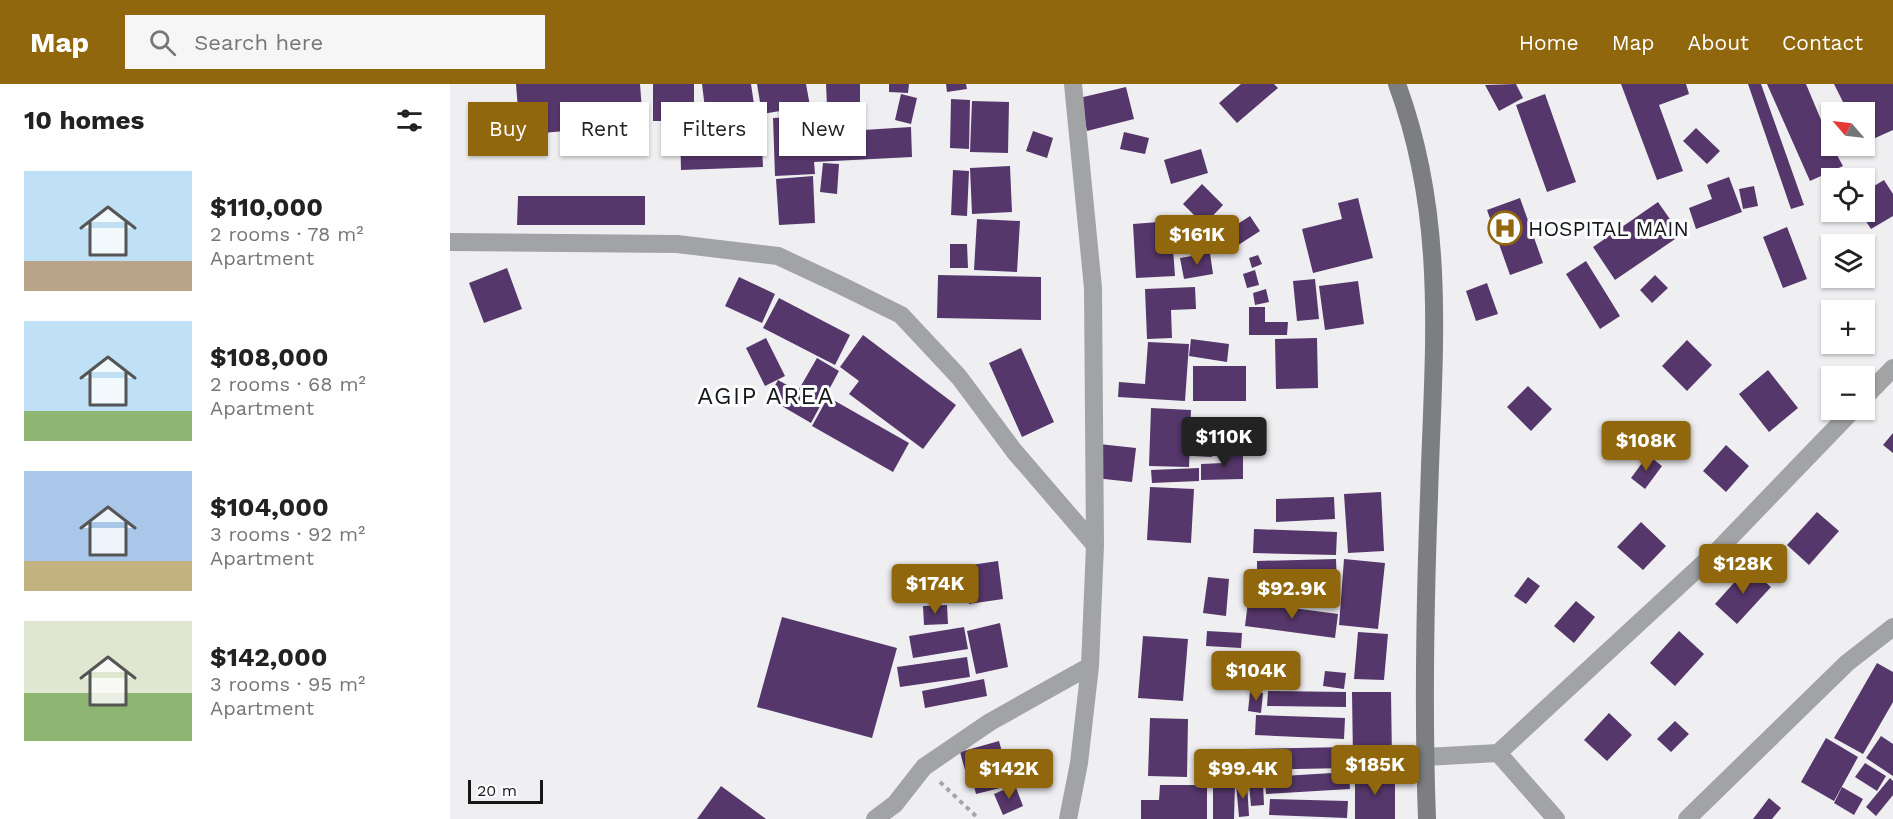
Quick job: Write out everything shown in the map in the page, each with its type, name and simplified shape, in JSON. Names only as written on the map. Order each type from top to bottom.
[{"type":"main road","points":[[1397,84],[1412,124],[1427,198],[1436,279],[1425,757],[1427,819]]},
{"type":"street","points":[[1068,819],[1079,762],[1090,666],[1095,545],[1093,288],[1073,84]]},
{"type":"street","points":[[450,242],[677,244],[778,256],[838,284],[901,315],[959,377],[1014,451],[1095,545]]},
{"type":"street","points":[[1875,387],[1893,368]]},
{"type":"street","points":[[1425,757],[1498,753],[1720,548],[1843,420]]},
{"type":"street","points":[[1687,819],[1847,663],[1893,627]]},
{"type":"street","points":[[875,819],[895,804],[924,767],[990,722],[1090,666]]},
{"type":"street","points":[[1498,753],[1556,819]]},
{"type":"path","points":[[924,767],[979,819]]},
{"type":"building","points":[[516,84],[640,84],[641,102],[560,102],[560,131],[548,132],[548,102],[517,102]]},
{"type":"building","points":[[653,84],[694,84],[694,102],[661,102],[661,121],[653,121]]},
{"type":"building","points":[[702,84],[751,84],[754,102],[704,102]]},
{"type":"building","points":[[757,84],[806,84],[809,102],[779,102],[779,111],[767,113],[767,102],[760,102]]},
{"type":"building","points":[[826,84],[860,84],[860,102],[827,102]]},
{"type":"building","points":[[889,84],[909,84],[908,93],[889,92]]},
{"type":"building","points":[[946,84],[966,84],[967,89],[947,92]]},
{"type":"building","points":[[1241,84],[1274,84],[1278,88],[1237,123],[1219,103]]},
{"type":"building","points":[[1516,84],[1523,98],[1499,111],[1485,85]]},
{"type":"building","points":[[1621,84],[1686,84],[1689,94],[1659,105],[1683,171],[1657,180]]},
{"type":"building","points":[[1748,84],[1761,84],[1804,205],[1791,209]]},
{"type":"building","points":[[1767,84],[1806,84],[1821,120],[1821,156],[1838,156],[1843,166],[1821,168],[1821,176],[1810,181]]},
{"type":"building","points":[[1834,84],[1893,84],[1893,130],[1875,138],[1875,102],[1843,102]]},
{"type":"building","points":[[1126,87],[1134,119],[1087,131],[1079,98]]},
{"type":"building","points":[[901,94],[917,98],[911,124],[895,120]]},
{"type":"building","points":[[1545,94],[1576,182],[1547,192],[1516,105]]},
{"type":"building","points":[[951,99],[970,100],[969,149],[950,148]]},
{"type":"building","points":[[972,101],[1009,102],[1008,153],[970,152]]},
{"type":"building","points":[[773,118],[779,118],[779,156],[866,156],[866,130],[911,127],[912,157],[814,162],[815,174],[775,176]]},
{"type":"building","points":[[1696,128],[1720,151],[1707,164],[1683,141]]},
{"type":"building","points":[[1033,131],[1053,138],[1047,158],[1026,151]]},
{"type":"building","points":[[1124,132],[1149,138],[1145,154],[1120,149]]},
{"type":"building","points":[[1201,149],[1208,173],[1171,184],[1164,160]]},
{"type":"building","points":[[681,156],[762,156],[763,167],[681,170]]},
{"type":"building","points":[[823,163],[839,164],[837,194],[820,192]]},
{"type":"building","points":[[1010,166],[1012,212],[972,214],[970,168]]},
{"type":"building","points":[[953,170],[969,171],[967,216],[951,215]]},
{"type":"building","points":[[813,176],[815,223],[779,225],[776,179]]},
{"type":"building","points":[[1729,177],[1742,212],[1696,229],[1689,208],[1712,199],[1707,185]]},
{"type":"building","points":[[1884,180],[1893,194],[1893,216],[1871,229],[1866,222],[1875,222],[1875,185]]},
{"type":"building","points":[[1202,184],[1223,205],[1204,225],[1183,204]]},
{"type":"building","points":[[1754,186],[1758,206],[1743,209],[1739,189]]},
{"type":"building","points":[[518,196],[645,196],[645,225],[517,225]]},
{"type":"building","points":[[1358,198],[1373,258],[1313,273],[1302,229],[1342,219],[1338,203]]},
{"type":"building","points":[[1520,198],[1543,263],[1510,275],[1487,210]]},
{"type":"building","points":[[1658,202],[1681,235],[1615,280],[1593,247]]},
{"type":"building","points":[[1250,216],[1260,231],[1226,253],[1216,238]]},
{"type":"building","points":[[977,219],[1020,221],[1017,272],[974,270]]},
{"type":"building","points":[[1171,221],[1175,276],[1136,278],[1133,224]]},
{"type":"building","points":[[1787,227],[1807,279],[1783,288],[1763,237]]},
{"type":"building","points":[[950,244],[967,244],[968,268],[950,268]]},
{"type":"building","points":[[1210,253],[1213,274],[1184,279],[1180,258]]},
{"type":"building","points":[[1258,255],[1262,264],[1252,268],[1249,258]]},
{"type":"building","points":[[1586,261],[1620,316],[1600,329],[1566,274]]},
{"type":"building","points":[[507,268],[522,309],[484,323],[469,283]]},
{"type":"building","points":[[1255,270],[1259,285],[1247,288],[1243,274]]},
{"type":"building","points":[[938,275],[1041,277],[1041,320],[937,318]]},
{"type":"building","points":[[1655,275],[1668,288],[1652,303],[1640,290]]},
{"type":"building","points":[[739,277],[775,294],[762,323],[725,306]]},
{"type":"building","points":[[1315,279],[1319,319],[1297,321],[1293,281]]},
{"type":"building","points":[[1358,281],[1364,324],[1325,330],[1319,286]]},
{"type":"building","points":[[1487,283],[1498,314],[1476,321],[1466,291]]},
{"type":"building","points":[[1195,287],[1196,309],[1171,310],[1172,338],[1147,339],[1145,289]]},
{"type":"building","points":[[1266,289],[1269,302],[1255,305],[1253,293]]},
{"type":"building","points":[[779,298],[850,335],[835,365],[763,328]]},
{"type":"building","points":[[1249,307],[1265,307],[1265,322],[1288,322],[1287,335],[1249,335]]},
{"type":"building","points":[[863,335],[956,405],[923,449],[849,394],[859,381],[840,367]]},
{"type":"building","points":[[766,338],[785,376],[765,386],[746,348]]},
{"type":"building","points":[[1317,338],[1318,388],[1276,389],[1275,339]]},
{"type":"building","points":[[1191,339],[1229,344],[1227,362],[1189,356]]},
{"type":"building","points":[[1687,340],[1712,365],[1687,391],[1662,366]]},
{"type":"building","points":[[1148,342],[1189,344],[1185,401],[1118,397],[1119,382],[1145,384]]},
{"type":"building","points":[[1021,348],[1054,422],[1022,437],[989,363]]},
{"type":"building","points":[[817,358],[839,371],[811,423],[768,398],[778,380],[798,391]]},
{"type":"building","points":[[1193,366],[1246,366],[1246,401],[1193,401]]},
{"type":"building","points":[[1768,370],[1798,408],[1769,432],[1739,394]]},
{"type":"building","points":[[1528,386],[1552,409],[1531,431],[1507,407]]},
{"type":"building","points":[[828,397],[909,443],[893,472],[812,426]]},
{"type":"building","points":[[1151,408],[1191,410],[1189,467],[1149,466]]},
{"type":"building","points":[[1196,419],[1213,420],[1212,457],[1194,456]]},
{"type":"building","points":[[1223,423],[1243,424],[1242,451],[1221,450]]},
{"type":"building","points":[[1893,433],[1893,453],[1883,445]]},
{"type":"building","points":[[1099,444],[1136,448],[1132,482],[1095,478]]},
{"type":"building","points":[[1726,445],[1749,466],[1726,492],[1703,471]]},
{"type":"building","points":[[1222,453],[1243,453],[1243,479],[1201,480],[1201,464],[1223,463]]},
{"type":"building","points":[[1648,455],[1662,466],[1645,489],[1631,478]]},
{"type":"building","points":[[1199,468],[1199,481],[1152,483],[1151,470]]},
{"type":"building","points":[[1150,487],[1194,489],[1191,543],[1147,540]]},
{"type":"building","points":[[1381,492],[1384,551],[1348,553],[1344,494]]},
{"type":"building","points":[[1334,497],[1335,519],[1276,522],[1276,499]]},
{"type":"building","points":[[1817,512],[1839,531],[1809,565],[1787,545]]},
{"type":"building","points":[[1641,522],[1666,546],[1643,570],[1617,547]]},
{"type":"building","points":[[1254,529],[1337,532],[1336,555],[1253,553]]},
{"type":"building","points":[[1336,559],[1337,583],[1257,585],[1257,561]]},
{"type":"building","points":[[1344,559],[1385,563],[1378,629],[1339,625]]},
{"type":"building","points":[[998,561],[1003,599],[969,604],[964,566]]},
{"type":"building","points":[[1748,567],[1771,587],[1737,624],[1715,604]]},
{"type":"building","points":[[1208,577],[1229,579],[1226,616],[1203,613]]},
{"type":"building","points":[[1528,577],[1540,586],[1526,604],[1514,596]]},
{"type":"building","points":[[1576,601],[1595,617],[1574,643],[1554,626]]},
{"type":"building","points":[[1248,602],[1338,614],[1335,638],[1245,626]]},
{"type":"building","points":[[947,605],[948,624],[924,625],[923,606]]},
{"type":"building","points":[[782,617],[897,648],[872,738],[757,707]]},
{"type":"building","points":[[1000,623],[1008,667],[976,674],[967,631]]},
{"type":"building","points":[[964,627],[968,649],[913,658],[909,636]]},
{"type":"building","points":[[1207,631],[1242,633],[1241,648],[1206,646]]},
{"type":"building","points":[[1679,631],[1704,654],[1675,686],[1650,663]]},
{"type":"building","points":[[1358,632],[1388,634],[1384,680],[1354,679]]},
{"type":"building","points":[[1143,636],[1188,639],[1183,701],[1138,698]]},
{"type":"building","points":[[967,657],[970,677],[900,687],[897,667]]},
{"type":"building","points":[[1877,663],[1893,672],[1893,702],[1863,754],[1834,738]]},
{"type":"building","points":[[1325,671],[1346,673],[1344,689],[1323,686]]},
{"type":"building","points":[[984,679],[987,696],[925,708],[922,691]]},
{"type":"building","points":[[1268,691],[1346,692],[1346,707],[1267,706]]},
{"type":"building","points":[[1250,692],[1263,693],[1261,713],[1248,711]]},
{"type":"building","points":[[1352,692],[1391,692],[1392,760],[1353,760]]},
{"type":"building","points":[[1609,713],[1632,735],[1607,761],[1584,740]]},
{"type":"building","points":[[1256,715],[1345,718],[1344,739],[1255,735]]},
{"type":"building","points":[[1150,718],[1188,719],[1187,777],[1148,776]]},
{"type":"building","points":[[1675,721],[1689,734],[1671,752],[1657,739]]},
{"type":"building","points":[[1881,736],[1893,744],[1893,776],[1866,758]]},
{"type":"building","points":[[1826,738],[1858,757],[1834,801],[1801,782]]},
{"type":"building","points":[[999,741],[1004,759],[965,770],[960,752]]},
{"type":"building","points":[[1348,747],[1348,768],[1244,770],[1243,749]]},
{"type":"building","points":[[1010,760],[1016,784],[976,794],[970,770]]},
{"type":"building","points":[[1865,763],[1886,776],[1877,791],[1855,777]]},
{"type":"building","points":[[1349,772],[1350,789],[1266,794],[1265,777]]},
{"type":"building","points":[[1355,773],[1395,773],[1395,819],[1355,819]]},
{"type":"building","points":[[1890,778],[1893,781],[1893,795],[1876,816],[1866,807]]},
{"type":"building","points":[[1213,783],[1235,783],[1234,819],[1213,819]]},
{"type":"building","points":[[1247,783],[1249,816],[1239,817],[1236,784]]},
{"type":"building","points":[[1263,783],[1264,805],[1251,806],[1249,784]]},
{"type":"building","points":[[1015,785],[1023,806],[1003,815],[994,794]]},
{"type":"building","points":[[1160,785],[1207,785],[1207,819],[1141,819],[1141,800],[1159,800]]},
{"type":"building","points":[[721,786],[766,819],[697,819]]},
{"type":"building","points":[[1842,787],[1863,799],[1854,815],[1834,803]]},
{"type":"building","points":[[1769,798],[1781,808],[1772,819],[1753,819]]},
{"type":"building","points":[[1270,799],[1348,801],[1347,818],[1269,815]]},
{"type":"place","name":"HOSPITAL MAIN","points":[[1505,228]]},
{"type":"district","name":"AGIP AREA","points":[[766,396]]}]
